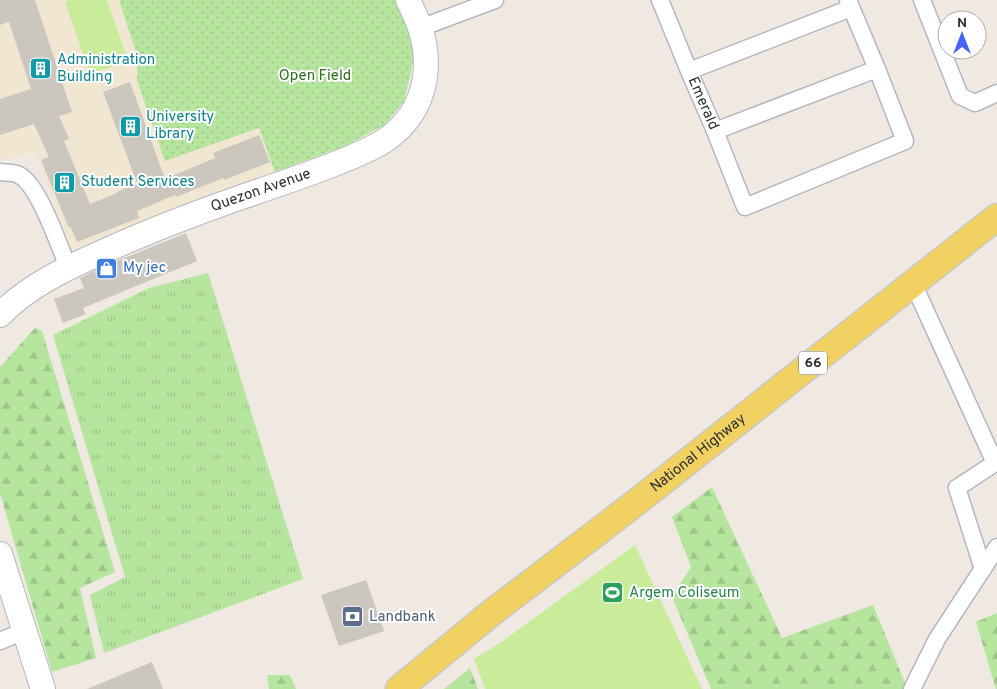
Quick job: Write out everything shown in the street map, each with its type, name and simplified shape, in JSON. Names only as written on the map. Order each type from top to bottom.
[{"type":"main road","name":"Quezon Avenue","points":[[0,315],[9,306],[37,286],[68,267],[130,239],[202,211],[360,154],[384,141],[399,129],[414,109],[424,84],[426,66],[424,45],[420,28],[408,0]]},
{"type":"main road","name":"National Highway","points":[[399,689],[490,614],[630,508],[997,217]]},
{"type":"main road","points":[[0,554],[43,689]]},
{"type":"street","points":[[420,28],[495,0]]},
{"type":"street","points":[[922,0],[960,96],[975,103],[997,93]]},
{"type":"street","name":"Emerald","points":[[664,1],[689,71],[745,207],[904,141],[877,69]]},
{"type":"street","points":[[689,71],[849,4],[877,69],[715,131]]},
{"type":"street","points":[[0,172],[19,174],[41,200],[68,267]]},
{"type":"street","points":[[913,283],[995,463],[957,488],[983,569]]},
{"type":"street","points":[[912,689],[937,639],[997,547]]},
{"type":"street","points":[[0,641],[24,631]]},
{"type":"shaded area","points":[[0,0],[397,0],[410,76],[404,101],[384,125],[347,145],[72,249],[35,152],[0,160]]},
{"type":"green space","points":[[71,0],[107,0],[128,61],[90,74],[65,2]]},
{"type":"green space","name":"Open Field","points":[[119,0],[397,0],[407,23],[415,51],[404,101],[384,125],[347,145],[275,172],[259,128],[165,161],[137,80],[138,58]]},
{"type":"green space","points":[[208,273],[303,579],[104,653],[90,595],[125,577],[53,335],[149,288]]},
{"type":"green space","points":[[35,328],[42,331],[115,572],[80,588],[96,658],[52,672],[0,493],[0,367]]},
{"type":"green space","points":[[712,487],[782,638],[873,605],[905,683],[903,689],[711,689],[672,597],[691,567],[672,517]]},
{"type":"green space","name":"Argem Coliseum","points":[[635,545],[702,689],[485,689],[474,659],[503,641]]},
{"type":"green space","points":[[997,613],[997,689],[996,689],[976,622]]},
{"type":"green space","points":[[470,668],[478,689],[444,689]]},
{"type":"green space","points":[[267,675],[290,675],[296,689],[269,689]]},
{"type":"building","points":[[0,0],[35,0],[72,112],[59,116],[69,139],[64,141],[90,204],[137,183],[103,92],[130,82],[165,179],[215,158],[213,153],[259,135],[270,162],[176,197],[175,195],[137,211],[139,218],[77,242],[70,226],[69,228],[41,160],[49,157],[34,124],[0,135],[0,99],[31,89],[9,22],[0,25]]},
{"type":"building","points":[[186,233],[197,261],[83,308],[86,314],[63,323],[54,299],[84,288],[80,278],[102,267]]},
{"type":"building","points":[[366,580],[384,631],[339,646],[321,595]]},
{"type":"building","points":[[152,662],[163,689],[87,689]]},
{"type":"place","name":"Administration Building","points":[[41,69]]},
{"type":"place","name":"University Library","points":[[130,126]]},
{"type":"place","name":"Student Services","points":[[65,182]]},
{"type":"place","name":"My jec","points":[[107,268]]},
{"type":"place","name":"Argem Coliseum","points":[[613,593]]},
{"type":"place","name":"Landbank","points":[[353,617]]}]
